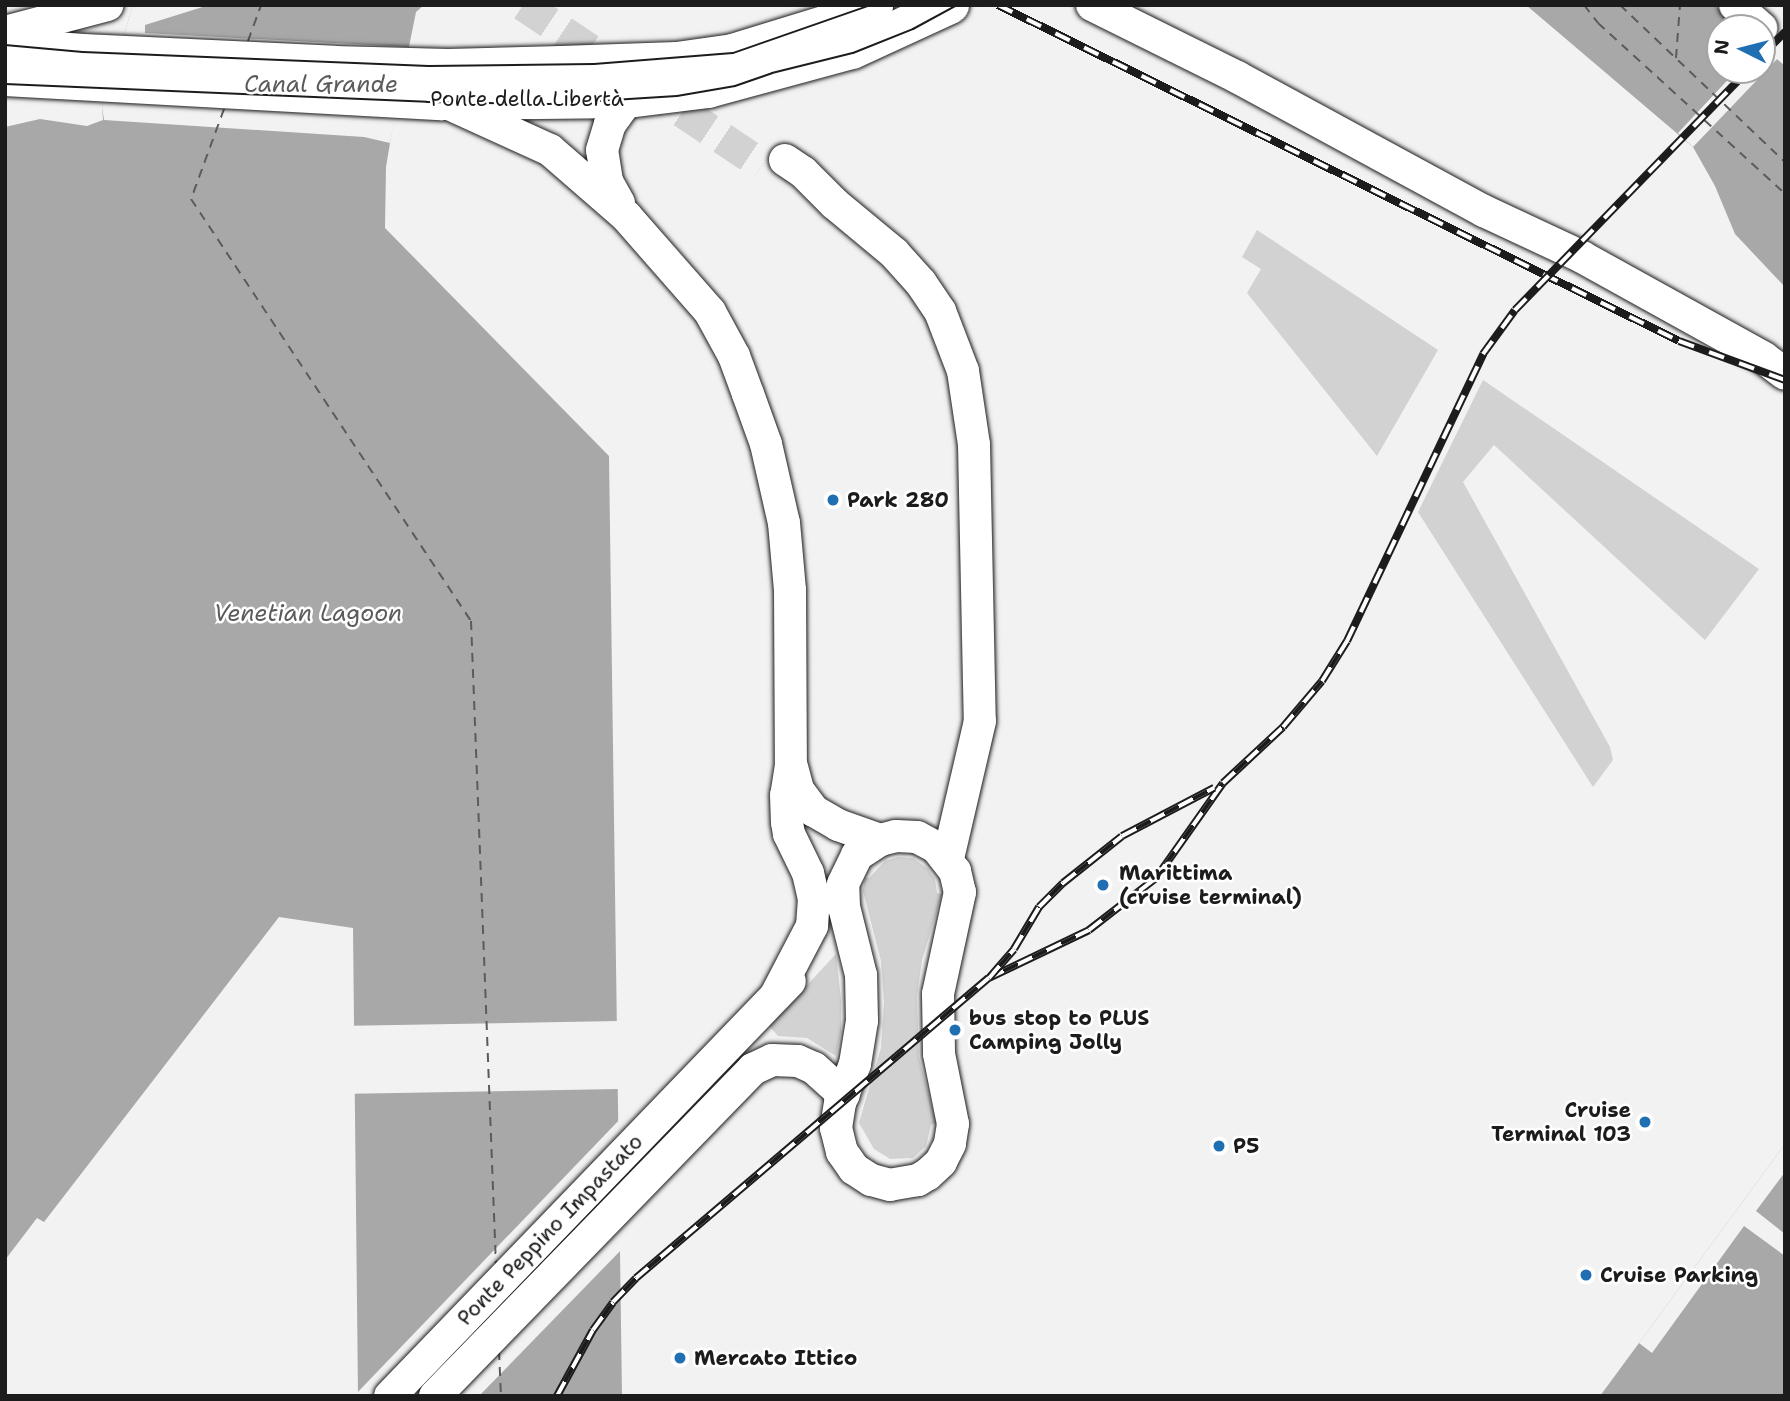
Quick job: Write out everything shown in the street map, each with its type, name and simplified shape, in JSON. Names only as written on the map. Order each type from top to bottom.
[{"type":"main road","name":"Ponte della Libertà","points":[[433,89],[561,65],[677,61],[840,37],[874,5]]},
{"type":"main road","name":"Ponte della Libertà","points":[[5,77],[89,68],[433,89],[551,102],[628,99],[708,89],[840,37],[950,5]]},
{"type":"main road","name":"Ponte della Libertà","points":[[5,47],[89,68]]},
{"type":"main road","points":[[551,102],[559,90],[577,77],[682,68],[733,53]]},
{"type":"street","points":[[5,32],[98,8]]},
{"type":"street","points":[[1099,9],[1237,78],[1484,211],[1582,257],[1764,358],[1785,374]]},
{"type":"street","points":[[433,89],[565,161]]},
{"type":"street","points":[[626,216],[607,181],[602,150],[610,124],[628,99]]},
{"type":"street","points":[[551,102],[543,122],[544,138],[565,161],[626,216],[710,312],[734,356],[777,485],[789,569],[792,765],[786,795],[789,834],[810,880],[814,912],[805,942],[776,995]]},
{"type":"street","points":[[774,163],[803,172],[835,204],[894,253],[940,311],[963,371],[974,445],[981,721],[948,859]]},
{"type":"street","points":[[776,995],[830,938],[839,923],[843,896],[857,855],[880,839],[896,836],[917,837],[936,847],[948,859],[959,880],[960,903],[944,953],[938,994],[939,1054],[953,1124],[950,1144],[941,1162],[918,1180],[901,1185],[881,1184],[862,1175],[846,1160],[837,1139],[836,1116],[859,1044],[862,990],[843,896],[814,811],[798,790],[792,765]]},
{"type":"street","points":[[814,811],[838,825],[880,839]]},
{"type":"street","name":"Ponte Peppino Impastato","points":[[390,1396],[776,995]]},
{"type":"street","name":"Ponte Peppino Impastato","points":[[435,1396],[732,1087],[753,1069],[785,1059],[814,1068],[844,1095]]},
{"type":"shaded area","points":[[1257,230],[1438,350],[1377,456],[1247,293],[1261,269],[1242,257]]},
{"type":"shaded area","points":[[1483,380],[1759,569],[1705,640],[1494,445],[1463,482],[1610,747],[1613,760],[1593,787],[1418,512]]},
{"type":"shaded area","points":[[898,857],[913,858],[927,868],[935,879],[937,893],[942,894],[922,960],[917,996],[919,1057],[936,1123],[931,1125],[926,1146],[913,1158],[890,1159],[874,1149],[859,1123],[881,1048],[884,1002],[881,961],[863,891],[865,878],[869,878],[885,861]]},
{"type":"shaded area","points":[[836,954],[841,1032],[836,1056],[807,1038],[778,1036],[769,1026]]},
{"type":"water","name":"Venetian Lagoon","points":[[133,5],[424,5],[416,12],[392,131],[386,167],[385,228],[609,456],[622,1396],[358,1396],[353,928],[279,917],[44,1222],[37,1218],[5,1260],[5,127],[40,119],[87,126],[103,120],[102,107]]},
{"type":"water","points":[[1526,5],[1714,5],[1725,14],[1706,14],[1706,84],[1776,84],[1776,58],[1785,66],[1785,287],[1735,234],[1715,186],[1693,147]]},
{"type":"water","points":[[1785,1144],[1785,1396],[1600,1396],[1639,1343]]},
{"type":"pier","name":"Canal Grande","points":[[133,5],[209,5],[145,25],[145,33],[409,47],[390,143],[364,137],[104,120],[102,107]]},
{"type":"pier","points":[[1724,84],[1753,84],[1693,147],[1678,133]]},
{"type":"pier","points":[[618,1021],[619,1089],[353,1094],[352,1026]]},
{"type":"pier","points":[[623,1116],[624,1247],[479,1396],[354,1396]]},
{"type":"pier","points":[[1785,1144],[1785,1172],[1756,1211],[1785,1234],[1785,1256],[1744,1226],[1652,1353],[1639,1343]]},
{"type":"ferry route","points":[[248,41],[261,5]]},
{"type":"ferry route","points":[[1584,5],[1598,23],[1785,194]]},
{"type":"ferry route","points":[[1620,5],[1785,162]]},
{"type":"ferry route","points":[[1676,58],[1680,5]]},
{"type":"ferry route","points":[[224,109],[191,199],[471,621],[496,1265]]},
{"type":"ferry route","points":[[499,1351],[501,1396]]},
{"type":"tunnel","points":[[523,5],[762,165]]},
{"type":"tram line","points":[[5,45],[83,52],[429,66],[594,64],[733,53],[871,5]]},
{"type":"tram line","points":[[5,84],[427,102],[549,104],[677,96],[735,86],[772,73],[853,53],[913,29],[957,5]]},
{"type":"railway","points":[[998,5],[1679,341],[1785,380]]},
{"type":"railway","points":[[1776,41],[1785,32]]},
{"type":"railway","points":[[989,978],[1089,930],[1156,878],[1223,783],[1283,727],[1322,681],[1347,641],[1483,354],[1515,310],[1734,84]]},
{"type":"railway","points":[[557,1396],[593,1330],[613,1302],[636,1278],[989,978],[1014,949],[1039,907],[1063,883],[1122,836],[1214,788]]},
{"type":"place","name":"Park 280","points":[[833,500]]},
{"type":"place","name":"Marittima (cruise terminal)","points":[[1103,885]]},
{"type":"place","name":"bus stop to PLUS Camping Jolly","points":[[955,1030]]},
{"type":"place","name":"Cruise Terminal 103","points":[[1645,1122]]},
{"type":"place","name":"P5","points":[[1219,1146]]},
{"type":"place","name":"Cruise Parking","points":[[1586,1275]]},
{"type":"place","name":"Mercato Ittico","points":[[680,1358]]}]
